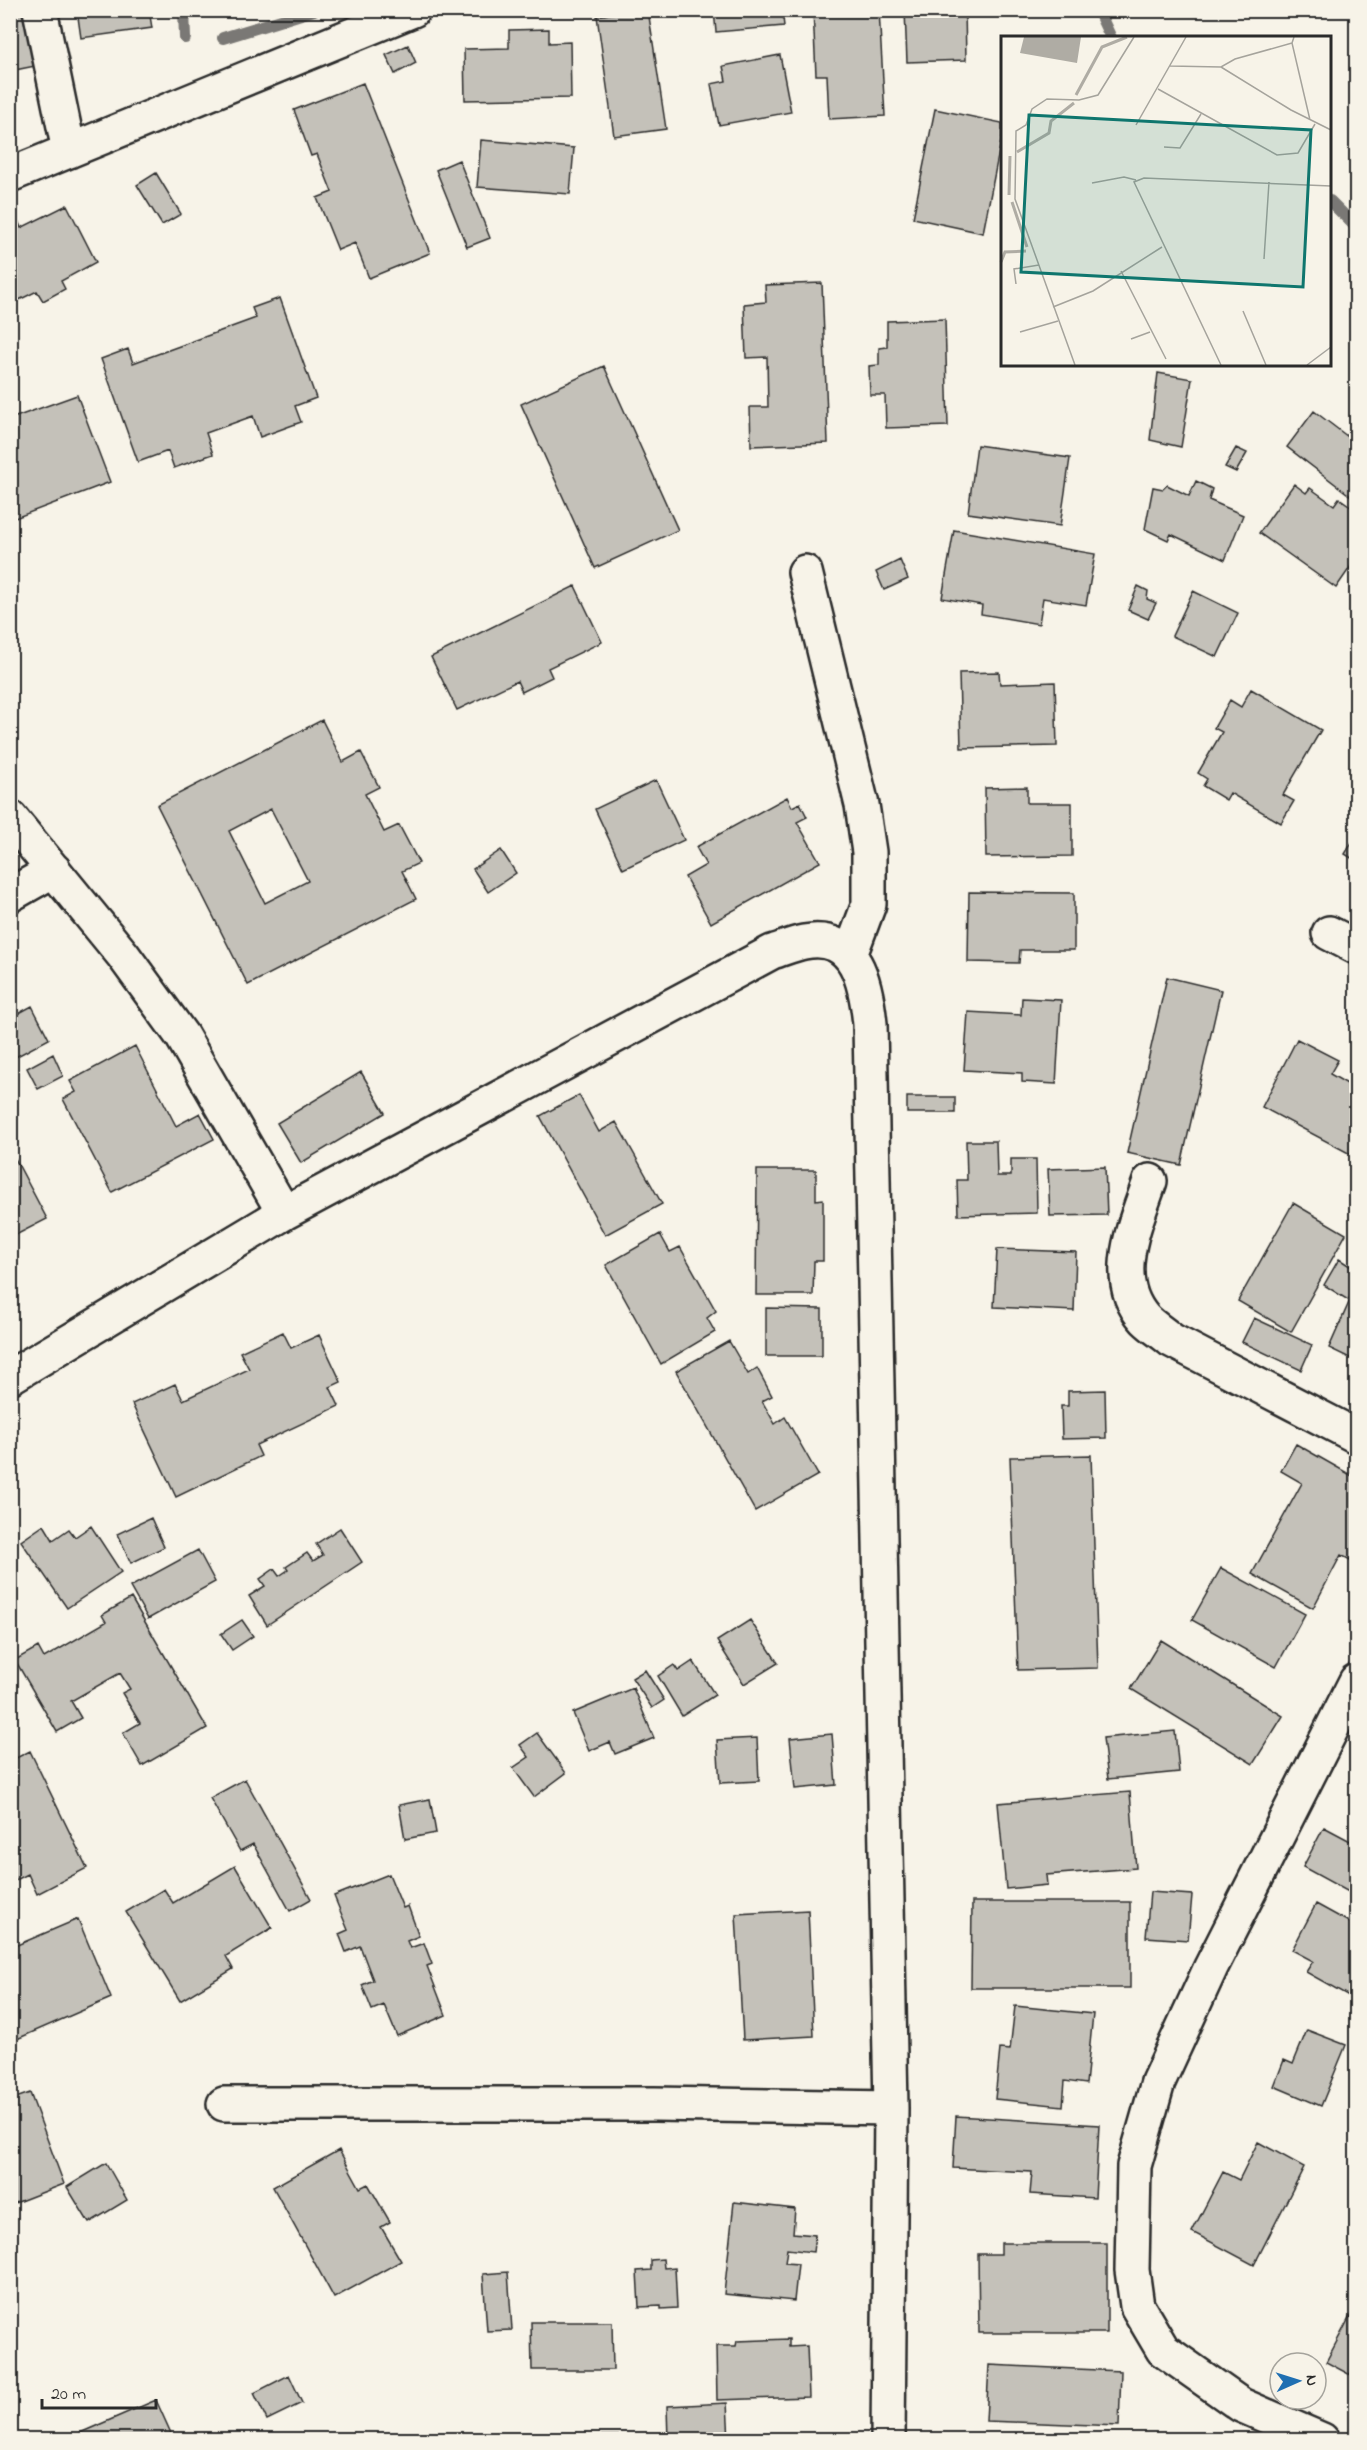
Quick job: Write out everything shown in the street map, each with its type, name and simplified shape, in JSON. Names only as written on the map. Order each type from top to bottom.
[{"type":"street","points":[[40,10],[69,151]]},
{"type":"street","points":[[10,175],[413,10]]},
{"type":"street","points":[[805,572],[862,805],[869,852],[869,904],[850,956]]},
{"type":"street","points":[[10,817],[123,955],[182,1036],[284,1213]]},
{"type":"street","points":[[10,895],[54,870]]},
{"type":"street","points":[[10,1377],[284,1213],[772,952],[805,942],[832,942],[850,956],[861,975],[867,994],[870,1024],[891,2108],[888,2439]]},
{"type":"street","points":[[1150,1181],[1126,1260],[1128,1292],[1145,1318],[1171,1340],[1356,1436]]},
{"type":"street","points":[[1322,2439],[1241,2405],[1163,2350],[1137,2306],[1132,2270],[1134,2166],[1158,2082],[1211,1967],[1356,1681]]},
{"type":"street","points":[[224,2104],[655,2104],[891,2108]]},
{"type":"building","points":[[10,10],[34,10],[45,64],[10,71]]},
{"type":"building","points":[[77,10],[149,10],[152,28],[81,38]]},
{"type":"building","points":[[648,10],[666,129],[614,136],[597,16]]},
{"type":"building","points":[[714,10],[782,10],[784,26],[716,32]]},
{"type":"building","points":[[813,10],[879,10],[885,116],[829,119],[827,75],[816,75]]},
{"type":"building","points":[[905,10],[965,10],[966,60],[907,62]]},
{"type":"building","points":[[549,29],[549,43],[570,42],[571,98],[465,100],[464,49],[509,48],[509,30]]},
{"type":"building","points":[[408,45],[416,63],[395,74],[386,55]]},
{"type":"building","points":[[780,55],[791,112],[719,125],[711,84],[726,81],[723,66]]},
{"type":"building","points":[[363,83],[430,253],[369,278],[355,243],[338,250],[317,198],[332,192],[317,154],[311,156],[294,110]]},
{"type":"building","points":[[935,109],[1001,123],[1001,141],[983,233],[913,218]]},
{"type":"building","points":[[481,140],[574,148],[570,194],[477,187]]},
{"type":"building","points":[[459,160],[490,238],[467,247],[436,170]]},
{"type":"building","points":[[156,173],[181,214],[162,225],[137,185]]},
{"type":"building","points":[[67,205],[96,262],[61,281],[65,289],[43,301],[37,291],[13,303],[10,297],[10,221],[17,218],[21,228]]},
{"type":"building","points":[[822,283],[828,443],[751,446],[750,407],[768,407],[767,357],[746,358],[744,304],[766,302],[765,285]]},
{"type":"building","points":[[280,298],[316,398],[295,406],[301,422],[260,437],[253,416],[206,433],[213,454],[174,468],[168,451],[138,462],[101,359],[128,349],[133,363],[256,318],[252,308]]},
{"type":"building","points":[[945,319],[948,426],[886,428],[885,395],[870,395],[869,366],[879,365],[879,348],[887,347],[887,321]]},
{"type":"building","points":[[604,366],[678,530],[595,568],[521,404]]},
{"type":"building","points":[[1158,373],[1192,379],[1181,447],[1150,440]]},
{"type":"building","points":[[77,395],[110,482],[10,520],[10,419]]},
{"type":"building","points":[[1314,411],[1356,443],[1356,500],[1287,447]]},
{"type":"building","points":[[977,445],[1070,458],[1060,526],[968,513]]},
{"type":"building","points":[[1236,448],[1247,453],[1236,472],[1225,467]]},
{"type":"building","points":[[1196,481],[1212,489],[1209,500],[1243,515],[1225,560],[1171,534],[1168,540],[1145,529],[1153,487],[1163,489],[1167,485],[1189,496]]},
{"type":"building","points":[[1294,484],[1306,493],[1310,488],[1334,505],[1339,498],[1356,510],[1356,559],[1336,588],[1259,533]]},
{"type":"building","points":[[954,530],[1095,554],[1086,605],[1043,598],[1039,624],[981,614],[982,605],[942,598]]},
{"type":"building","points":[[900,560],[908,579],[884,590],[876,572]]},
{"type":"building","points":[[575,586],[602,642],[548,668],[552,677],[522,692],[517,681],[457,710],[431,657]]},
{"type":"building","points":[[1138,586],[1148,591],[1147,599],[1156,603],[1148,619],[1128,610]]},
{"type":"building","points":[[1193,591],[1238,613],[1217,657],[1172,636]]},
{"type":"building","points":[[999,672],[1000,684],[1055,682],[1057,746],[961,748],[959,673]]},
{"type":"building","points":[[1251,689],[1321,730],[1283,795],[1294,801],[1281,823],[1230,793],[1226,800],[1203,786],[1207,779],[1198,773],[1222,732],[1214,728],[1230,700],[1241,707]]},
{"type":"building","points":[[322,720],[343,762],[361,752],[379,787],[365,794],[384,832],[399,825],[419,863],[402,871],[416,899],[248,985],[157,805]],"holes":[[[271,809],[308,881],[265,903],[229,831]]]},
{"type":"building","points":[[656,780],[684,840],[623,869],[595,809]]},
{"type":"building","points":[[1027,787],[1027,803],[1072,803],[1072,856],[986,857],[985,788]]},
{"type":"building","points":[[787,797],[792,807],[800,803],[807,817],[797,822],[820,862],[711,923],[685,877],[706,865],[696,847]]},
{"type":"building","points":[[1356,836],[1356,861],[1345,854]]},
{"type":"building","points":[[501,850],[516,873],[488,892],[473,869]]},
{"type":"building","points":[[969,892],[1074,893],[1074,950],[1020,950],[1019,963],[968,962]]},
{"type":"building","points":[[1167,977],[1221,990],[1181,1165],[1127,1153]]},
{"type":"building","points":[[1022,998],[1061,1000],[1056,1084],[1022,1082],[1022,1073],[964,1070],[968,1012],[1021,1015]]},
{"type":"building","points":[[32,1006],[49,1039],[10,1060],[10,1018]]},
{"type":"building","points":[[1297,1039],[1338,1060],[1330,1074],[1356,1089],[1356,1157],[1262,1107]]},
{"type":"building","points":[[135,1046],[176,1126],[200,1113],[214,1139],[112,1192],[63,1099],[76,1092],[70,1081]]},
{"type":"building","points":[[53,1054],[63,1076],[38,1089],[27,1068]]},
{"type":"building","points":[[361,1072],[385,1113],[301,1163],[277,1123]]},
{"type":"building","points":[[579,1095],[599,1132],[616,1122],[662,1204],[605,1235],[540,1116]]},
{"type":"building","points":[[907,1097],[955,1097],[955,1113],[907,1113]]},
{"type":"building","points":[[966,1141],[996,1141],[997,1176],[1011,1176],[1011,1159],[1036,1159],[1037,1213],[958,1215],[957,1180],[967,1180]]},
{"type":"building","points":[[10,1149],[47,1219],[10,1238]]},
{"type":"building","points":[[1105,1167],[1107,1215],[1050,1216],[1048,1169]]},
{"type":"building","points":[[757,1170],[816,1170],[816,1200],[823,1199],[823,1261],[814,1261],[813,1295],[756,1295]]},
{"type":"building","points":[[1293,1203],[1346,1234],[1291,1332],[1238,1301]]},
{"type":"building","points":[[660,1234],[670,1252],[680,1247],[716,1311],[707,1318],[715,1332],[661,1364],[606,1265]]},
{"type":"building","points":[[997,1249],[1076,1252],[1074,1311],[994,1307]]},
{"type":"building","points":[[1339,1259],[1356,1270],[1356,1286],[1348,1300],[1324,1285]]},
{"type":"building","points":[[1351,1298],[1356,1300],[1356,1361],[1329,1348]]},
{"type":"building","points":[[766,1308],[822,1309],[822,1356],[766,1356]]},
{"type":"building","points":[[1254,1318],[1312,1345],[1301,1370],[1242,1342]]},
{"type":"building","points":[[283,1332],[291,1348],[319,1335],[341,1382],[330,1387],[339,1406],[256,1445],[261,1456],[176,1497],[132,1404],[175,1384],[183,1400],[249,1369],[240,1352]]},
{"type":"building","points":[[729,1341],[748,1374],[757,1368],[772,1396],[762,1401],[775,1424],[785,1417],[818,1475],[755,1511],[676,1371]]},
{"type":"building","points":[[1105,1390],[1106,1438],[1062,1439],[1061,1406],[1068,1406],[1068,1391]]},
{"type":"building","points":[[1296,1444],[1356,1478],[1356,1563],[1341,1555],[1313,1608],[1252,1574],[1302,1483],[1281,1471]]},
{"type":"building","points":[[1091,1455],[1098,1668],[1018,1670],[1010,1457]]},
{"type":"building","points":[[151,1518],[164,1547],[131,1563],[117,1534]]},
{"type":"building","points":[[44,1525],[53,1540],[69,1529],[75,1537],[91,1526],[121,1572],[67,1608],[21,1541]]},
{"type":"building","points":[[340,1528],[362,1562],[267,1625],[249,1596],[265,1586],[260,1579],[274,1569],[279,1576],[288,1570],[286,1567],[307,1553],[313,1561],[323,1555],[316,1544]]},
{"type":"building","points":[[198,1550],[215,1582],[148,1619],[130,1587]]},
{"type":"building","points":[[1221,1568],[1305,1614],[1276,1667],[1192,1620]]},
{"type":"building","points":[[131,1598],[207,1728],[142,1766],[123,1733],[140,1723],[122,1693],[130,1689],[120,1673],[71,1701],[81,1718],[57,1732],[15,1660],[38,1647],[44,1658],[106,1622],[102,1615]]},
{"type":"building","points":[[242,1620],[253,1636],[232,1650],[221,1634]]},
{"type":"building","points":[[750,1620],[778,1663],[744,1684],[717,1641]]},
{"type":"building","points":[[1161,1640],[1283,1716],[1253,1764],[1131,1689]]},
{"type":"building","points":[[693,1661],[715,1695],[682,1716],[658,1676],[674,1665],[678,1671]]},
{"type":"building","points":[[645,1670],[664,1700],[652,1708],[632,1678]]},
{"type":"building","points":[[633,1688],[654,1738],[615,1754],[610,1742],[589,1751],[573,1713]]},
{"type":"building","points":[[1175,1731],[1179,1772],[1108,1779],[1103,1738]]},
{"type":"building","points":[[537,1733],[566,1773],[534,1797],[513,1768],[529,1757],[520,1745]]},
{"type":"building","points":[[832,1734],[836,1785],[795,1789],[790,1738]]},
{"type":"building","points":[[757,1738],[759,1781],[720,1783],[717,1740]]},
{"type":"building","points":[[30,1751],[87,1868],[37,1894],[28,1874],[10,1883],[10,1761]]},
{"type":"building","points":[[245,1779],[311,1899],[290,1911],[253,1844],[240,1851],[210,1798]]},
{"type":"building","points":[[1130,1792],[1136,1868],[1046,1875],[1047,1885],[1006,1889],[998,1803]]},
{"type":"building","points":[[430,1799],[436,1833],[405,1839],[399,1805]]},
{"type":"building","points":[[1324,1827],[1356,1844],[1356,1896],[1303,1867]]},
{"type":"building","points":[[235,1866],[272,1928],[226,1956],[233,1969],[180,2001],[126,1912],[164,1889],[173,1903]]},
{"type":"building","points":[[389,1874],[403,1908],[408,1906],[419,1936],[407,1941],[410,1948],[424,1943],[432,1964],[427,1966],[446,2015],[397,2036],[384,2005],[372,2010],[362,1985],[373,1980],[360,1946],[346,1952],[339,1934],[348,1930],[334,1896]]},
{"type":"building","points":[[1150,1892],[1192,1895],[1188,1940],[1146,1937]]},
{"type":"building","points":[[972,1902],[1130,1902],[1130,1988],[971,1988]]},
{"type":"building","points":[[1316,1904],[1356,1926],[1356,2000],[1306,1972],[1313,1961],[1292,1950]]},
{"type":"building","points":[[808,1910],[814,2036],[743,2040],[736,1914]]},
{"type":"building","points":[[78,1919],[111,1998],[10,2042],[10,1948]]},
{"type":"building","points":[[1015,2006],[1093,2014],[1086,2084],[1065,2081],[1063,2106],[995,2099],[1000,2049],[1010,2050]]},
{"type":"building","points":[[1307,2030],[1346,2045],[1321,2106],[1274,2086],[1284,2060],[1293,2064]]},
{"type":"building","points":[[30,2093],[64,2184],[15,2203],[10,2193],[10,2100]]},
{"type":"building","points":[[956,2116],[1099,2125],[1095,2198],[1030,2194],[1032,2172],[953,2168]]},
{"type":"building","points":[[1258,2142],[1304,2167],[1254,2265],[1192,2232],[1223,2172],[1239,2180]]},
{"type":"building","points":[[339,2150],[360,2188],[368,2184],[390,2222],[381,2227],[401,2261],[334,2298],[273,2187]]},
{"type":"building","points":[[106,2163],[127,2200],[89,2223],[67,2187]]},
{"type":"building","points":[[734,2202],[795,2209],[793,2233],[815,2235],[813,2252],[787,2249],[785,2263],[798,2264],[794,2301],[724,2294]]},
{"type":"building","points":[[1001,2243],[1107,2243],[1107,2333],[979,2333],[978,2254],[1001,2254]]},
{"type":"building","points":[[663,2259],[664,2268],[675,2267],[677,2308],[639,2307],[637,2271],[651,2270],[651,2260]]},
{"type":"building","points":[[508,2272],[512,2330],[487,2331],[483,2274]]},
{"type":"building","points":[[1355,2307],[1356,2378],[1328,2363],[1328,2358]]},
{"type":"building","points":[[531,2322],[612,2322],[613,2370],[532,2370]]},
{"type":"building","points":[[789,2339],[789,2347],[807,2346],[809,2397],[717,2400],[716,2346],[736,2346],[737,2341]]},
{"type":"building","points":[[989,2365],[1121,2371],[1119,2426],[986,2421]]},
{"type":"building","points":[[289,2375],[302,2403],[267,2420],[254,2393]]},
{"type":"building","points":[[156,2400],[174,2440],[83,2440],[80,2433]]},
{"type":"building","points":[[727,2403],[729,2440],[668,2440],[667,2406]]},
{"type":"building","points":[[574,2436],[643,2436],[643,2440],[574,2440]]},
{"type":"waterway","points":[[184,10],[185,38]]},
{"type":"waterway","points":[[223,38],[314,10]]},
{"type":"waterway","points":[[1098,10],[1110,36]]},
{"type":"waterway","points":[[1331,202],[1356,227]]}]
